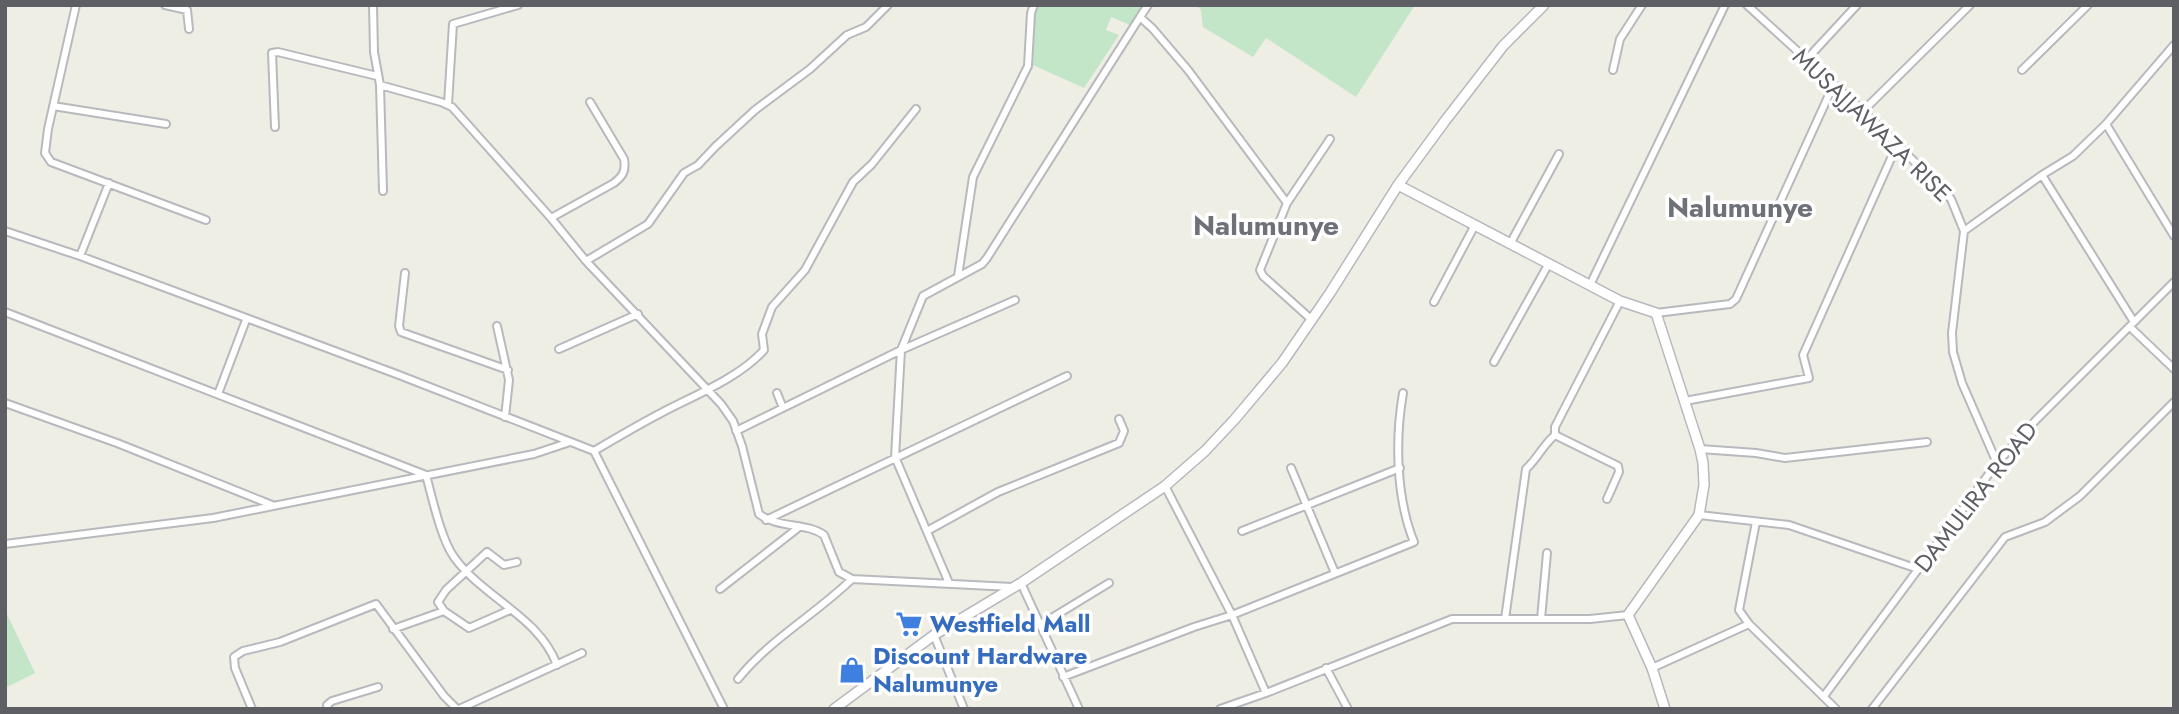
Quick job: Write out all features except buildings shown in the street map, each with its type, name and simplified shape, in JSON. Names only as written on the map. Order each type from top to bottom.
[{"type":"street","points":[[76,5],[53,106],[45,153],[47,158],[51,162],[206,220]]},
{"type":"street","points":[[164,5],[187,10],[189,29]]},
{"type":"street","points":[[373,5],[377,76],[380,85],[383,191]]},
{"type":"street","points":[[448,104],[453,24],[518,5]]},
{"type":"street","points":[[586,261],[648,224],[684,173],[698,165],[755,110],[810,69],[847,35],[866,27],[888,5]]},
{"type":"street","points":[[958,276],[971,184],[1028,66],[1031,13],[1034,5]]},
{"type":"street","points":[[949,583],[895,457],[901,350],[920,299],[982,264],[987,258],[1148,5]]},
{"type":"street","points":[[834,709],[934,635],[1017,585],[1165,486],[1205,451],[1282,363],[1398,185],[1503,46],[1544,5]]},
{"type":"street","points":[[1613,70],[1620,39],[1642,5]]},
{"type":"street","points":[[1590,285],[1725,5]]},
{"type":"street","name":"MUSAJJAWAZA RISE","points":[[1746,5],[1863,111],[1951,199],[1964,230],[1952,333],[1953,352],[1962,383],[1997,463]]},
{"type":"street","points":[[1806,60],[1857,5]]},
{"type":"street","points":[[1863,111],[1970,5]]},
{"type":"street","points":[[2022,70],[2088,5]]},
{"type":"street","points":[[1140,18],[1188,70],[1287,203]]},
{"type":"street","points":[[1964,230],[2073,156],[2106,124],[2174,45]]},
{"type":"street","points":[[275,127],[272,53],[278,52],[377,76]]},
{"type":"street","points":[[380,85],[448,104],[551,218],[586,261],[707,390],[728,414],[736,431],[756,509],[766,520],[819,531],[824,535],[839,572],[852,579],[1017,585]]},
{"type":"street","points":[[1398,185],[1620,301],[1656,313],[1730,304],[1736,299],[1833,86]]},
{"type":"street","points":[[551,218],[614,183],[626,169],[624,159],[590,102]]},
{"type":"street","points":[[53,106],[166,124]]},
{"type":"street","points":[[594,451],[707,390],[757,358],[764,350],[762,334],[772,307],[805,270],[853,181],[872,164],[916,109]]},
{"type":"street","points":[[2106,124],[2174,236]]},
{"type":"street","points":[[1312,320],[1263,276],[1261,264],[1287,203],[1330,139]]},
{"type":"street","points":[[1685,401],[1809,378],[1803,355],[1897,145]]},
{"type":"street","points":[[1510,244],[1559,154]]},
{"type":"street","points":[[2042,175],[2132,325],[2174,369]]},
{"type":"street","points":[[80,256],[109,183]]},
{"type":"street","points":[[1434,302],[1475,225]]},
{"type":"street","points":[[5,231],[80,256],[399,375],[594,451],[724,709]]},
{"type":"street","points":[[1494,362],[1548,265]]},
{"type":"street","points":[[405,273],[400,330],[508,370]]},
{"type":"street","name":"DAMULIRA ROAD","points":[[1824,696],[1997,463],[2036,420],[2174,282]]},
{"type":"street","points":[[736,431],[901,350],[1014,300]]},
{"type":"street","points":[[1607,499],[1619,472],[1618,466],[1558,439],[1555,427],[1620,301]]},
{"type":"street","points":[[5,312],[426,475]]},
{"type":"street","points":[[1220,709],[1452,619],[1590,619],[1628,615],[1699,515],[1704,485],[1700,449],[1656,313]]},
{"type":"street","points":[[559,349],[638,314]]},
{"type":"street","points":[[218,394],[246,320]]},
{"type":"street","points":[[497,326],[508,370],[505,417]]},
{"type":"street","points":[[766,520],[1067,376]]},
{"type":"street","points":[[777,393],[783,408]]},
{"type":"street","points":[[1063,677],[1232,615],[1413,542],[1404,512],[1401,468],[1398,421],[1403,393]]},
{"type":"street","points":[[1872,709],[2005,537],[2045,522],[2080,496],[2174,402]]},
{"type":"street","points":[[5,403],[117,443],[274,506]]},
{"type":"street","points":[[927,531],[998,492],[1119,443],[1124,431],[1119,419]]},
{"type":"street","points":[[1505,619],[1526,468],[1536,461],[1544,444],[1555,435]]},
{"type":"street","points":[[5,544],[213,517],[274,506],[534,454],[570,442]]},
{"type":"street","points":[[1700,449],[1785,458],[1927,442]]},
{"type":"street","points":[[1291,468],[1335,573]]},
{"type":"street","points":[[1242,531],[1401,468]]},
{"type":"street","points":[[426,475],[444,538],[454,557],[541,635],[551,648],[557,665]]},
{"type":"street","points":[[1165,486],[1232,615],[1266,692]]},
{"type":"street","points":[[1699,515],[1789,525],[1918,569]]},
{"type":"street","points":[[1756,522],[1739,606],[1741,614],[1836,709]]},
{"type":"street","points":[[719,589],[799,528]]},
{"type":"street","points":[[510,610],[469,628],[444,611],[439,602],[446,590],[487,552],[504,565],[517,562]]},
{"type":"street","points":[[1541,619],[1547,553]]},
{"type":"street","points":[[738,679],[783,635],[852,579]]},
{"type":"street","points":[[1040,625],[1110,583]]},
{"type":"street","points":[[1017,585],[1040,625],[1079,709]]},
{"type":"street","points":[[252,709],[235,668],[234,657],[243,651],[280,642],[376,604],[444,696],[458,709],[582,653]]},
{"type":"street","points":[[394,629],[444,611]]},
{"type":"street","points":[[1628,615],[1652,668],[1665,709]]},
{"type":"street","points":[[1652,668],[1749,624]]},
{"type":"street","points":[[934,635],[964,709]]},
{"type":"street","points":[[1326,668],[1348,709]]},
{"type":"street","points":[[328,709],[327,705],[332,701],[378,687]]},
{"type":"green space","points":[[1039,5],[1142,5],[1130,25],[1111,17],[1106,30],[1119,35],[1084,88],[1033,65],[1035,14]]},
{"type":"green space","points":[[1196,5],[1415,5],[1356,97],[1266,38],[1253,57],[1203,27],[1201,10]]},
{"type":"green space","points":[[5,610],[35,673],[5,688]]},
{"type":"place","name":"Westfield Mall","points":[[909,624]]},
{"type":"place","name":"Discount Hardware Nalumunye","points":[[852,670]]},
{"type":"district","name":"Nalumunye","points":[[1740,207]]},
{"type":"district","name":"Nalumunye","points":[[1266,225]]}]
